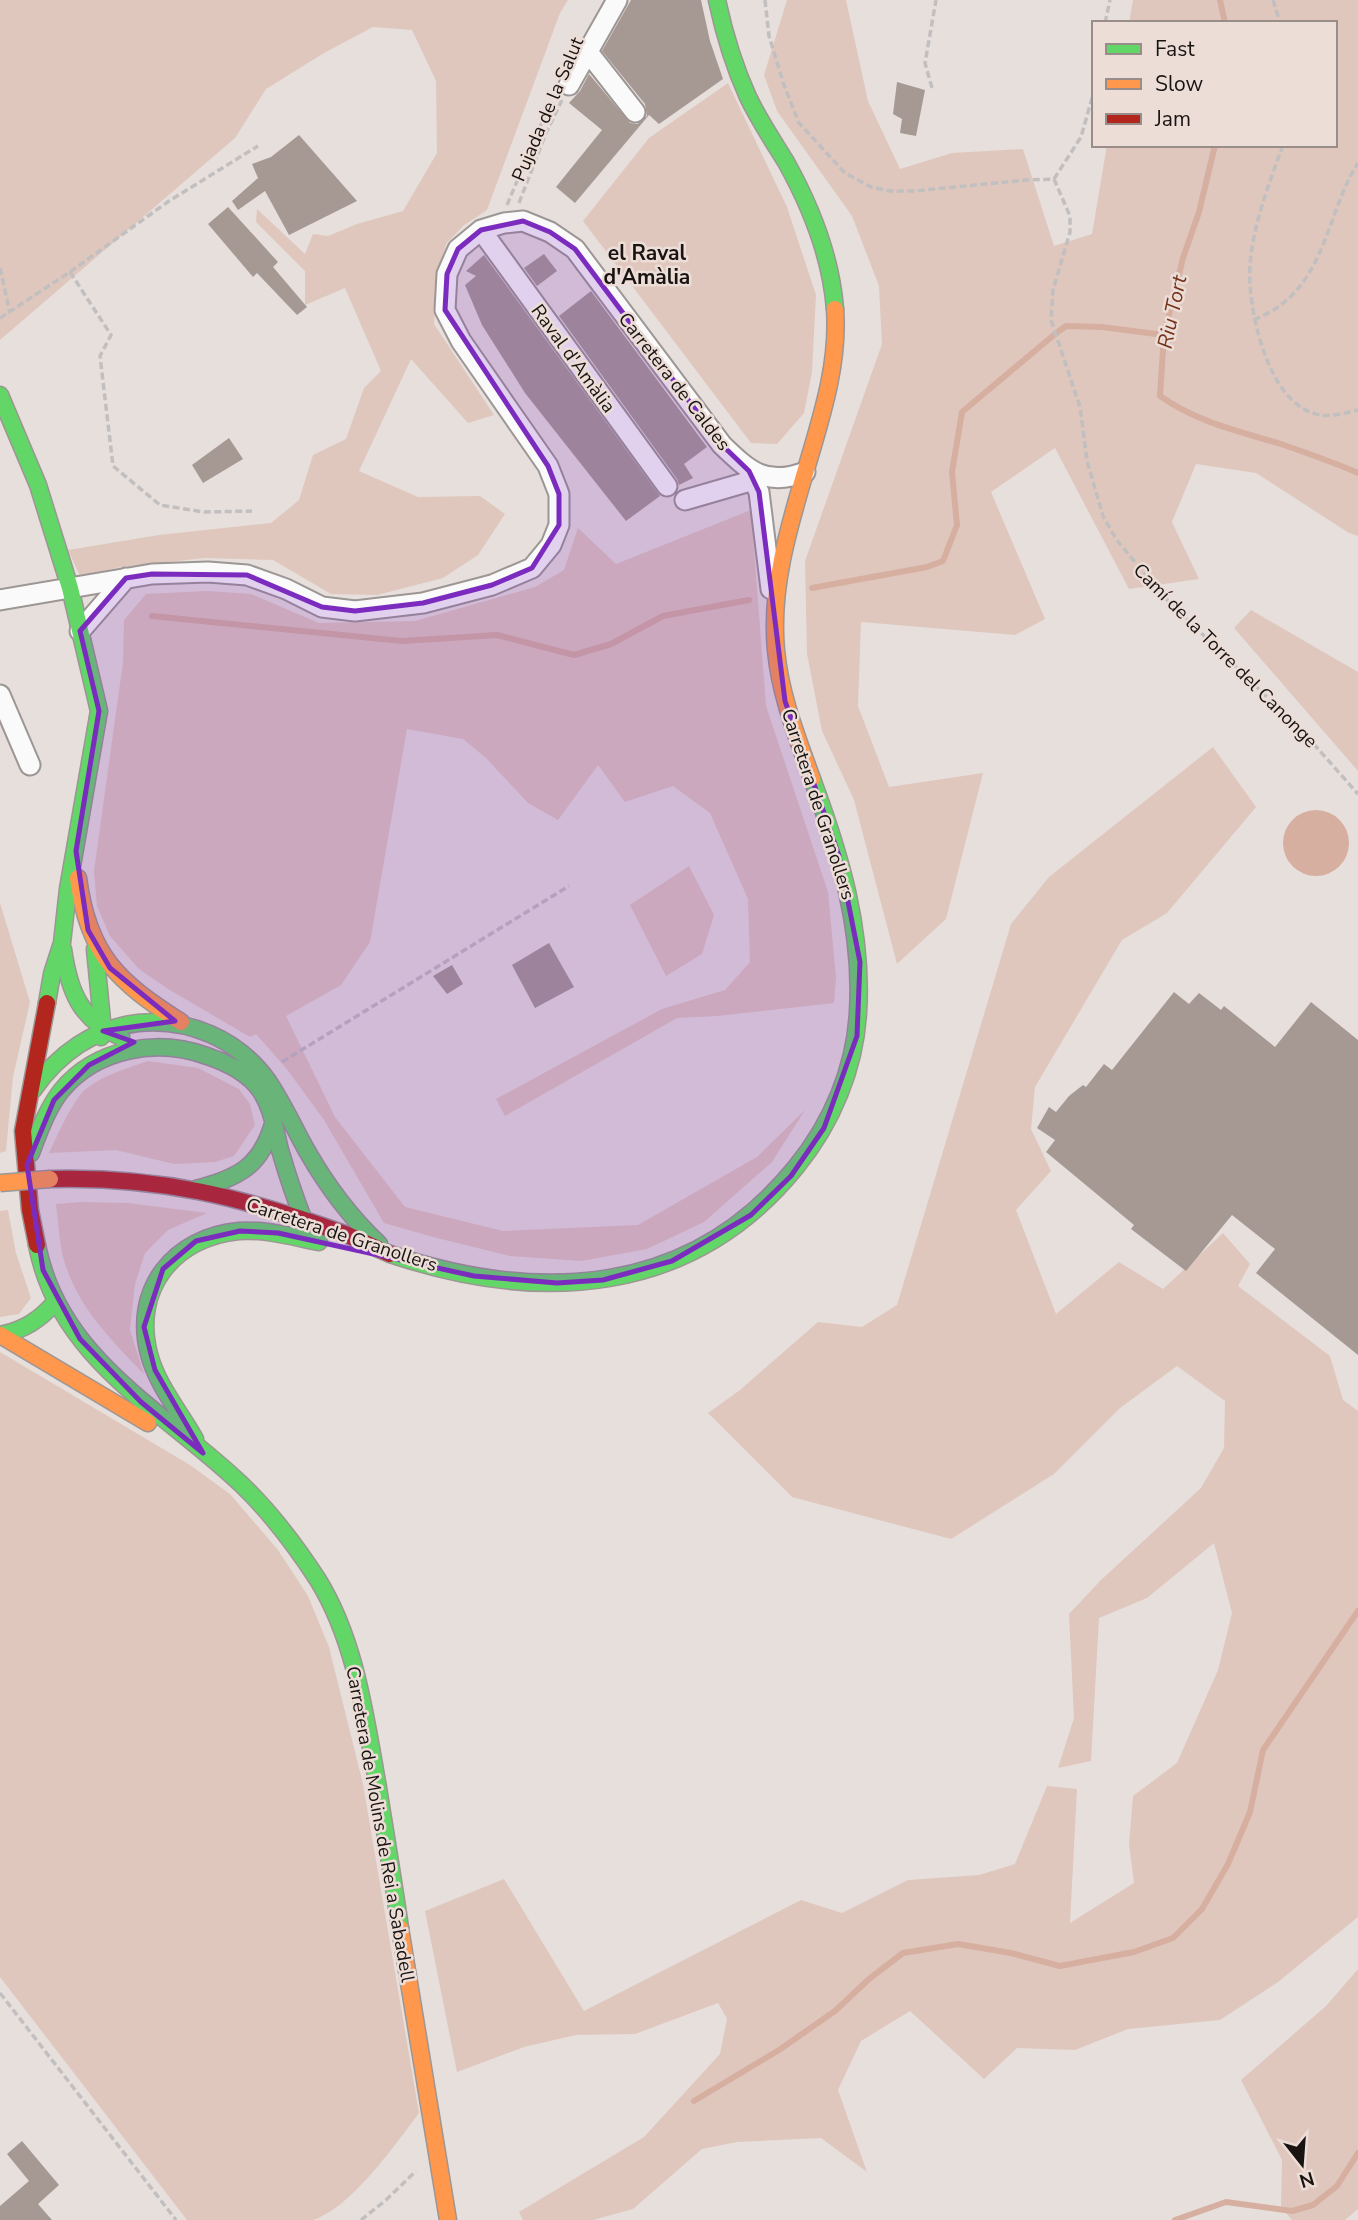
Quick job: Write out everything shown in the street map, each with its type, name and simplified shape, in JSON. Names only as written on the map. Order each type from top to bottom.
[{"type":"main road","points":[[717,0],[736,69],[803,196],[818,229],[831,277],[836,341],[822,414],[805,472]]},
{"type":"main road","points":[[0,395],[38,485],[70,587],[99,711],[68,889],[62,943],[65,975],[88,1015],[103,1031],[120,1037],[157,1036],[179,1042],[229,1066],[253,1083],[268,1106],[304,1221]]},
{"type":"main road","name":"Carretera de Granollers","points":[[0,1183],[87,1177],[195,1189],[248,1202],[350,1236],[388,1253],[474,1276],[557,1283],[603,1280],[637,1274],[709,1243],[751,1215],[791,1176],[819,1136],[840,1097],[860,1015],[860,962],[850,897],[839,856],[785,701],[776,646],[775,613],[785,551],[805,472]]},
{"type":"main road","points":[[76,851],[79,888],[88,930],[95,947],[110,968],[134,989],[184,1023],[213,1034],[263,1074],[339,1200],[358,1225],[388,1253]]},
{"type":"main road","name":"Carretera de Molins de Rei a Sabadell","points":[[62,943],[52,974],[23,1131],[30,1210],[39,1256],[57,1301],[80,1339],[141,1402],[241,1484],[276,1521],[330,1603],[357,1677],[368,1729],[448,2220]]},
{"type":"main road","points":[[27,1166],[64,1077],[92,1050],[103,1031],[95,947]]},
{"type":"main road","points":[[30,1095],[41,1076],[55,1061],[69,1049],[103,1031],[137,1023],[184,1023]]},
{"type":"main road","points":[[54,1100],[89,1065],[116,1053],[152,1046],[176,1047],[203,1053]]},
{"type":"main road","points":[[195,1189],[247,1171],[266,1148],[273,1124]]},
{"type":"main road","points":[[199,1450],[155,1370],[144,1327],[152,1288],[170,1260],[196,1241],[218,1233],[240,1231],[278,1233],[353,1249],[388,1253]]},
{"type":"main road","points":[[0,1335],[19,1332],[33,1325],[57,1301]]},
{"type":"main road","points":[[0,1335],[131,1414],[199,1450]]},
{"type":"street","name":"Pujada de la Salut","points":[[563,86],[588,52],[617,0]]},
{"type":"street","name":"Pujada de la Salut","points":[[588,52],[635,112]]},
{"type":"street","name":"Carretera de Caldes","points":[[508,222],[523,221],[550,232],[575,249],[722,445],[751,476]]},
{"type":"street","points":[[0,600],[152,574],[208,572],[247,575],[286,589],[322,607],[355,611],[423,603],[492,585],[531,568],[551,545],[559,525],[559,494],[548,466],[461,341],[445,310],[447,274],[458,249],[481,230],[508,222]]},
{"type":"street","name":"Raval d'Amàlia","points":[[481,230],[667,486]]},
{"type":"street","points":[[685,500],[751,476],[792,477],[805,472]]},
{"type":"street","points":[[751,476],[759,492],[775,613]]},
{"type":"street","points":[[80,631],[126,578]]},
{"type":"street","points":[[0,695],[30,765]]},
{"type":"path","points":[[765,0],[769,36],[799,123],[845,173],[871,187],[902,191],[1054,179],[1081,136],[1092,98]]},
{"type":"path","points":[[932,88],[925,63],[936,0]]},
{"type":"path","points":[[1105,21],[1110,0]]},
{"type":"path","points":[[1273,0],[1279,21]]},
{"type":"path","name":"Pujada de la Salut","points":[[508,222],[505,209],[563,86]]},
{"type":"path","name":"Pujada de la Salut","points":[[508,222],[563,86]]},
{"type":"path","points":[[0,318],[169,201],[258,146]]},
{"type":"path","points":[[1282,147],[1256,230],[1250,265],[1254,320],[1269,364],[1283,389],[1297,405],[1315,414],[1332,415],[1358,410]]},
{"type":"path","points":[[1254,320],[1282,304],[1317,262],[1338,202],[1358,163]]},
{"type":"path","name":"Camí de la Torre del Canonge","points":[[1054,179],[1070,216],[1070,232],[1053,290],[1051,320],[1080,407],[1087,461],[1103,516],[1116,539],[1161,594],[1304,733],[1358,794]]},
{"type":"path","points":[[0,268],[10,313]]},
{"type":"path","points":[[70,272],[111,335],[100,356],[113,466],[160,505],[204,512],[252,511]]},
{"type":"path","points":[[263,1074],[569,886]]},
{"type":"path","points":[[0,1993],[176,2220]]},
{"type":"path","points":[[361,2220],[414,2173],[436,2143]]},
{"type":"highlighted area","points":[[523,221],[550,232],[575,249],[722,445],[749,471],[759,492],[785,701],[839,856],[860,962],[857,1036],[824,1128],[791,1176],[751,1215],[672,1261],[603,1280],[557,1283],[474,1276],[278,1233],[240,1231],[196,1241],[163,1269],[144,1327],[155,1370],[203,1453],[141,1402],[80,1339],[43,1270],[27,1165],[54,1100],[89,1065],[134,1042],[103,1031],[175,1021],[110,968],[88,930],[76,851],[99,711],[80,631],[126,578],[152,574],[247,575],[322,607],[355,611],[423,603],[492,585],[532,568],[559,525],[559,494],[548,466],[445,310],[447,274],[458,249],[481,230]]},
{"type":"shaded area","points":[[0,0],[568,0],[560,13],[487,210],[463,226],[446,244],[437,284],[434,324],[494,415],[468,423],[411,359],[359,471],[418,497],[480,496],[505,514],[478,555],[443,578],[377,595],[331,594],[273,560],[205,558],[121,567],[80,576],[68,550],[159,535],[271,523],[299,500],[313,455],[346,439],[364,388],[381,371],[345,288],[305,305],[305,271],[256,222],[257,209],[305,254],[313,234],[328,236],[357,224],[403,211],[437,153],[436,81],[412,30],[373,27],[324,53],[266,89],[235,138],[0,340]]},
{"type":"shaded area","points":[[787,0],[846,0],[868,101],[900,169],[952,153],[1023,149],[1054,246],[1092,234],[1107,147],[1337,147],[1337,21],[1129,21],[1133,0],[1358,0],[1358,536],[1349,533],[1256,473],[1196,464],[1172,522],[1199,579],[1129,589],[1055,448],[991,492],[1045,619],[1015,635],[861,622],[858,706],[889,787],[983,773],[946,919],[897,964],[854,800],[822,731],[807,654],[805,561],[882,344],[879,286],[852,216],[777,111],[764,75]]},
{"type":"shaded area","points":[[728,83],[787,207],[816,295],[812,372],[804,413],[777,444],[751,443],[583,221],[649,138]]},
{"type":"shaded area","points":[[751,510],[766,706],[828,892],[836,977],[834,1003],[677,1018],[505,1116],[496,1099],[662,1009],[725,990],[750,962],[748,899],[710,813],[673,786],[625,802],[598,765],[558,820],[528,803],[486,758],[463,739],[407,729],[370,942],[341,985],[286,1016],[335,1117],[405,1207],[503,1231],[638,1225],[757,1157],[805,1110],[772,1162],[704,1222],[647,1249],[581,1261],[510,1256],[384,1223],[324,1120],[286,1068],[256,1034],[250,1037],[139,969],[110,936],[97,906],[94,871],[123,662],[124,620],[146,594],[207,591],[251,594],[319,623],[415,621],[535,587],[564,570],[578,528],[616,564]]},
{"type":"shaded area","points":[[1251,610],[1358,672],[1358,771],[1234,628]]},
{"type":"shaded area","points":[[1213,747],[1256,807],[1167,913],[1122,940],[1035,1087],[1031,1129],[1051,1171],[1016,1210],[1056,1314],[1119,1262],[1163,1289],[1223,1233],[1250,1264],[1238,1286],[1330,1356],[1343,1400],[1358,1411],[1358,1917],[1278,1982],[1220,2020],[1128,2029],[1075,2050],[1017,2048],[984,2079],[910,2011],[861,2041],[838,2090],[867,2172],[821,2138],[737,2142],[702,2149],[633,2209],[593,2220],[523,2220],[519,2212],[644,2137],[720,2054],[727,2019],[718,2003],[635,2034],[576,2035],[524,2047],[457,2072],[425,1911],[504,1879],[584,2011],[801,1900],[842,1913],[908,1880],[979,1875],[1015,1864],[1047,1786],[1077,1789],[1070,1923],[1134,1883],[1129,1844],[1133,1796],[1177,1763],[1218,1670],[1232,1613],[1214,1543],[1147,1598],[1099,1618],[1091,1761],[1058,1768],[1074,1718],[1069,1614],[1101,1580],[1201,1488],[1224,1448],[1225,1401],[1177,1366],[1120,1408],[1054,1474],[951,1539],[792,1497],[708,1413],[740,1390],[818,1322],[862,1327],[897,1305],[1011,924],[1049,877]]},
{"type":"shaded area","points":[[1310,810],[1322,810],[1334,815],[1344,825],[1349,843],[1347,856],[1334,871],[1322,876],[1310,876],[1298,871],[1288,861],[1283,849],[1283,837],[1288,825],[1298,815]]},
{"type":"shaded area","points":[[689,866],[714,915],[702,954],[666,976],[630,905]]},
{"type":"shaded area","points":[[0,903],[30,1002],[13,1077],[6,1151],[0,1153]]},
{"type":"shaded area","points":[[148,1061],[198,1068],[239,1089],[250,1104],[255,1125],[234,1156],[215,1162],[174,1164],[116,1150],[49,1153],[71,1109],[86,1089],[112,1074]]},
{"type":"shaded area","points":[[128,1203],[207,1213],[168,1230],[145,1253],[135,1284],[130,1330],[144,1374],[94,1319],[68,1271],[62,1253],[56,1204]]},
{"type":"shaded area","points":[[8,1210],[16,1253],[31,1298],[19,1314],[0,1317],[0,1211]]},
{"type":"shaded area","points":[[0,1352],[190,1465],[230,1494],[278,1550],[308,1596],[329,1647],[363,1784],[419,2113],[385,2158],[357,2189],[342,2203],[313,2220],[187,2220],[0,1977]]},
{"type":"shaded area","points":[[1358,1969],[1358,2209],[1345,2220],[1292,2220],[1281,2207],[1282,2160],[1241,2080],[1326,2006]]},
{"type":"building","points":[[631,0],[701,0],[710,41],[723,79],[659,124],[649,115],[575,203],[556,187],[602,130],[569,103],[580,91],[589,74],[630,123],[637,124],[647,116],[645,104],[602,51]]},
{"type":"building","points":[[897,82],[925,90],[916,136],[900,133],[902,119],[893,114]]},
{"type":"building","points":[[299,135],[357,201],[289,235],[265,191],[238,210],[232,201],[258,178],[252,164],[271,157]]},
{"type":"building","points":[[228,207],[278,262],[273,267],[307,307],[297,315],[257,273],[253,277],[208,224]]},
{"type":"building","points":[[544,254],[557,271],[537,286],[524,268]]},
{"type":"building","points":[[484,255],[660,496],[626,521],[525,393],[482,325],[465,285],[476,276],[466,271]]},
{"type":"building","points":[[591,291],[707,447],[684,464],[693,478],[679,485],[559,316]]},
{"type":"building","points":[[229,438],[243,459],[203,483],[192,465]]},
{"type":"building","points":[[549,943],[574,987],[535,1008],[512,965]]},
{"type":"building","points":[[452,965],[463,984],[447,994],[433,976]]},
{"type":"building","points":[[1174,992],[1189,1004],[1199,993],[1221,1010],[1224,1006],[1275,1047],[1311,1002],[1358,1040],[1358,1355],[1256,1273],[1275,1249],[1232,1215],[1186,1271],[1131,1229],[1134,1225],[1046,1152],[1055,1140],[1037,1128],[1049,1107],[1056,1112],[1069,1096],[1083,1085],[1086,1087],[1104,1064],[1112,1070]]},
{"type":"building","points":[[22,2141],[59,2185],[38,2204],[52,2220],[0,2220],[0,2206],[29,2181],[7,2154]]},
{"type":"waterway","name":"Riu Tort","points":[[1220,0],[1225,21]]},
{"type":"waterway","name":"Riu Tort","points":[[1215,147],[1164,335],[1160,396],[1203,419],[1291,447],[1358,473]]},
{"type":"waterway","points":[[812,588],[927,567],[943,561],[957,525],[952,472],[962,412],[1066,326],[1102,327],[1164,335]]},
{"type":"waterway","points":[[152,616],[402,641],[497,635],[574,655],[611,644],[663,616],[749,600]]},
{"type":"waterway","points":[[694,2101],[779,2050],[835,2011],[869,1979],[903,1953],[958,1944],[1011,1953],[1060,1966],[1134,1952],[1173,1938],[1202,1909],[1228,1864],[1250,1812],[1263,1750],[1358,1611]]},
{"type":"waterway","points":[[1175,2220],[1226,2202],[1292,2211],[1313,2205],[1337,2186],[1358,2153]]},
{"type":"traffic: fast","points":[[717,0],[730,49],[748,97],[786,162],[811,215],[829,270],[835,309]]},
{"type":"traffic: fast","points":[[0,395],[38,485],[70,588],[99,711],[68,889],[62,943],[52,974],[47,1003]]},
{"type":"traffic: fast","points":[[390,1254],[446,1270],[502,1280],[556,1283],[610,1278],[661,1265],[709,1242],[755,1210],[796,1167],[820,1132],[839,1094],[852,1054],[858,1012],[859,982],[853,922],[832,836],[812,779]]},
{"type":"traffic: fast","points":[[63,949],[73,991],[86,1013],[95,1022],[121,1037]]},
{"type":"traffic: fast","points":[[95,949],[103,1031],[101,1037]]},
{"type":"traffic: fast","points":[[33,1090],[54,1065],[78,1045],[122,1026],[157,1022],[176,1024],[211,1034],[256,1066],[284,1107],[323,1176],[349,1212],[379,1244]]},
{"type":"traffic: fast","points":[[31,1153],[56,1098],[75,1076],[109,1056],[128,1051],[148,1048],[188,1051],[229,1065],[243,1073],[260,1090],[270,1111],[304,1221]]},
{"type":"traffic: fast","points":[[196,1189],[235,1175],[254,1161],[268,1139],[273,1124]]},
{"type":"traffic: fast","points":[[195,1439],[163,1387],[149,1354],[145,1330],[147,1308],[153,1288],[163,1270],[177,1255],[216,1235],[239,1231],[269,1232],[319,1242]]},
{"type":"traffic: fast","points":[[37,1245],[49,1285],[67,1321],[91,1352],[149,1407],[212,1458],[253,1496],[301,1555],[331,1603],[350,1652],[363,1704],[400,1928]]},
{"type":"traffic: fast","points":[[0,1335],[31,1323],[56,1301]]},
{"type":"traffic: slow","points":[[812,779],[781,683],[776,650],[776,604],[782,557],[828,389],[836,329],[835,309]]},
{"type":"traffic: slow","points":[[78,878],[89,927],[110,964],[140,993],[181,1022]]},
{"type":"traffic: slow","points":[[0,1183],[50,1179]]},
{"type":"traffic: slow","points":[[0,1335],[148,1423]]},
{"type":"traffic: slow","points":[[400,1928],[448,2220]]},
{"type":"traffic: jam","points":[[37,1245],[30,1210],[23,1131],[47,1003]]},
{"type":"traffic: jam","points":[[50,1179],[128,1181],[200,1192],[271,1209],[345,1234],[390,1254]]},
{"type":"district","name":"el Raval d'Amàlia","points":[[647,265]]}]
